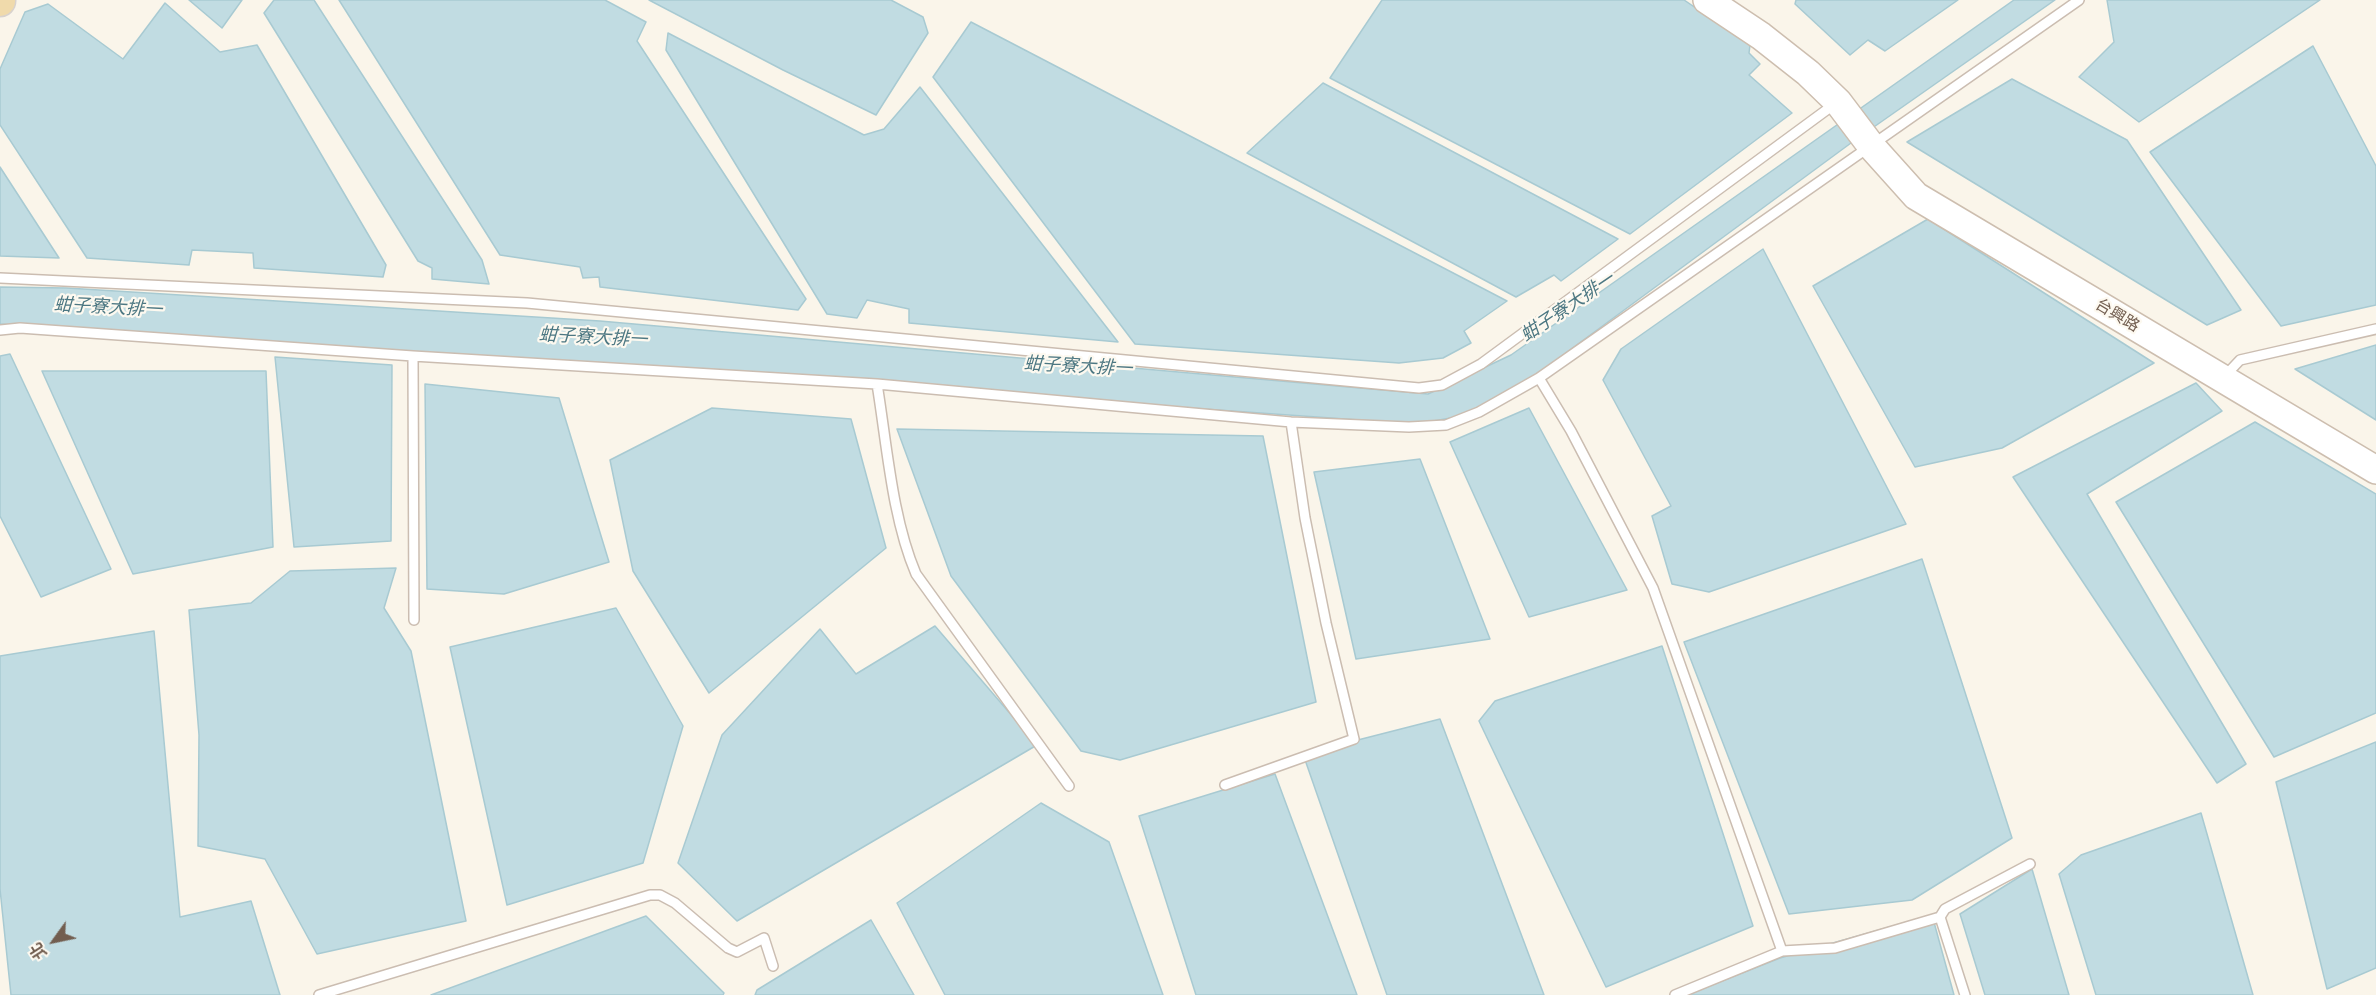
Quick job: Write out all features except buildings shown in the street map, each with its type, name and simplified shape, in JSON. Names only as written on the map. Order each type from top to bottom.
[{"type":"street","name":"台興路","points":[[1707,0],[1761,36],[1808,73],[1838,102],[1872,147],[1916,196],[2376,470]]},
{"type":"lane","points":[[0,330],[20,328],[413,356],[877,384],[1291,422],[1409,427],[1446,424],[1479,412],[1539,378],[2079,0]]},
{"type":"lane","points":[[0,278],[527,303],[1419,388],[1442,384],[1481,364],[1838,102]]},
{"type":"lane","points":[[2222,378],[2240,360],[2376,329]]},
{"type":"lane","points":[[413,356],[414,620]]},
{"type":"lane","points":[[1539,378],[1571,431],[1653,588],[1782,951]]},
{"type":"lane","points":[[877,384],[900,524],[907,552],[916,574],[1069,786]]},
{"type":"lane","points":[[1225,785],[1354,739],[1326,624],[1307,530],[1291,422]]},
{"type":"lane","points":[[1675,995],[1782,951],[1835,948],[1940,917],[1945,909],[2030,864]]},
{"type":"lane","points":[[319,995],[650,895],[660,895],[675,903],[728,948],[737,952],[764,938],[773,966]]},
{"type":"lane","points":[[1940,917],[1965,995]]},
{"type":"water","points":[[189,0],[242,0],[222,28]]},
{"type":"water","points":[[274,0],[314,0],[482,260],[489,284],[432,279],[432,268],[418,261],[264,13]]},
{"type":"water","points":[[339,0],[605,0],[646,22],[637,41],[806,299],[798,310],[600,287],[599,277],[583,278],[580,267],[500,255]]},
{"type":"water","points":[[649,0],[891,0],[923,17],[928,33],[876,115],[783,70]]},
{"type":"water","points":[[1382,0],[1684,0],[1750,45],[1749,53],[1760,64],[1749,75],[1792,113],[1630,234],[1330,78]]},
{"type":"water","points":[[1796,0],[1958,0],[1885,51],[1868,40],[1850,55],[1795,4]]},
{"type":"water","name":"蚶子寮大排一","points":[[2014,0],[2055,0],[1851,143],[1521,386],[1468,415],[1416,424],[0,324],[0,287],[67,288],[600,321],[1428,394],[1511,355]]},
{"type":"water","points":[[2107,0],[2320,0],[2139,122],[2079,77],[2114,42]]},
{"type":"water","points":[[165,3],[220,52],[257,45],[386,265],[383,277],[254,268],[253,253],[192,250],[189,265],[87,258],[0,125],[0,69],[25,12],[48,4],[123,59]]},
{"type":"water","points":[[971,22],[1507,301],[1464,331],[1471,343],[1443,358],[1399,363],[1135,344],[933,77]]},
{"type":"water","points":[[668,33],[864,135],[884,129],[920,87],[1118,342],[909,323],[909,309],[867,300],[857,318],[827,314],[666,50]]},
{"type":"water","points":[[2313,46],[2376,166],[2376,305],[2281,326],[2150,152]]},
{"type":"water","points":[[2012,79],[2127,140],[2241,310],[2207,325],[1907,142]]},
{"type":"water","points":[[1323,83],[1618,239],[1561,281],[1554,275],[1516,297],[1247,153]]},
{"type":"water","points":[[0,167],[59,258],[0,256]]},
{"type":"water","points":[[1928,219],[2154,363],[2002,448],[1915,467],[1813,286]]},
{"type":"water","points":[[1763,249],[1906,524],[1709,592],[1672,584],[1652,516],[1671,506],[1603,380],[1621,349]]},
{"type":"water","points":[[2376,345],[2376,420],[2295,369]]},
{"type":"water","points":[[10,354],[111,569],[41,597],[0,516],[0,356]]},
{"type":"water","points":[[275,357],[392,365],[391,541],[294,547]]},
{"type":"water","points":[[42,371],[266,371],[273,547],[133,574]]},
{"type":"water","points":[[2196,383],[2222,411],[2087,494],[2246,764],[2217,783],[2013,477]]},
{"type":"water","points":[[425,384],[559,398],[609,562],[504,594],[427,589]]},
{"type":"water","points":[[712,408],[851,419],[886,548],[709,693],[633,571],[610,460]]},
{"type":"water","points":[[1529,408],[1627,590],[1529,617],[1450,442]]},
{"type":"water","points":[[2255,422],[2376,494],[2376,713],[2274,757],[2116,502]]},
{"type":"water","points":[[897,429],[1263,436],[1316,702],[1120,760],[1081,751],[951,576]]},
{"type":"water","points":[[1420,459],[1490,639],[1356,659],[1314,472]]},
{"type":"water","points":[[1922,559],[2012,838],[1912,900],[1789,914],[1684,642]]},
{"type":"water","points":[[396,568],[384,608],[411,651],[466,921],[317,954],[265,859],[198,846],[199,735],[189,610],[251,603],[290,571]]},
{"type":"water","points":[[616,608],[683,726],[643,863],[507,905],[450,647]]},
{"type":"water","points":[[935,626],[1037,745],[737,921],[678,863],[722,735],[820,629],[856,674]]},
{"type":"water","points":[[154,631],[180,917],[251,901],[280,995],[11,995],[0,889],[0,656]]},
{"type":"water","points":[[1662,646],[1753,926],[1606,987],[1479,721],[1495,701]]},
{"type":"water","points":[[1440,719],[1544,995],[1387,995],[1303,754]]},
{"type":"water","points":[[2376,742],[2376,968],[2327,989],[2276,782]]},
{"type":"water","points":[[1275,774],[1357,995],[1196,995],[1139,816]]},
{"type":"water","points":[[1041,803],[1109,842],[1163,995],[945,995],[897,903]]},
{"type":"water","points":[[2201,813],[2253,995],[2096,995],[2059,874],[2081,855]]},
{"type":"water","points":[[2032,869],[2069,995],[1985,995],[1960,914]]},
{"type":"water","points":[[1932,915],[1954,995],[1687,995],[1780,958]]},
{"type":"water","points":[[646,916],[724,993],[723,995],[431,995]]},
{"type":"water","points":[[871,920],[914,995],[755,995],[757,990]]}]
